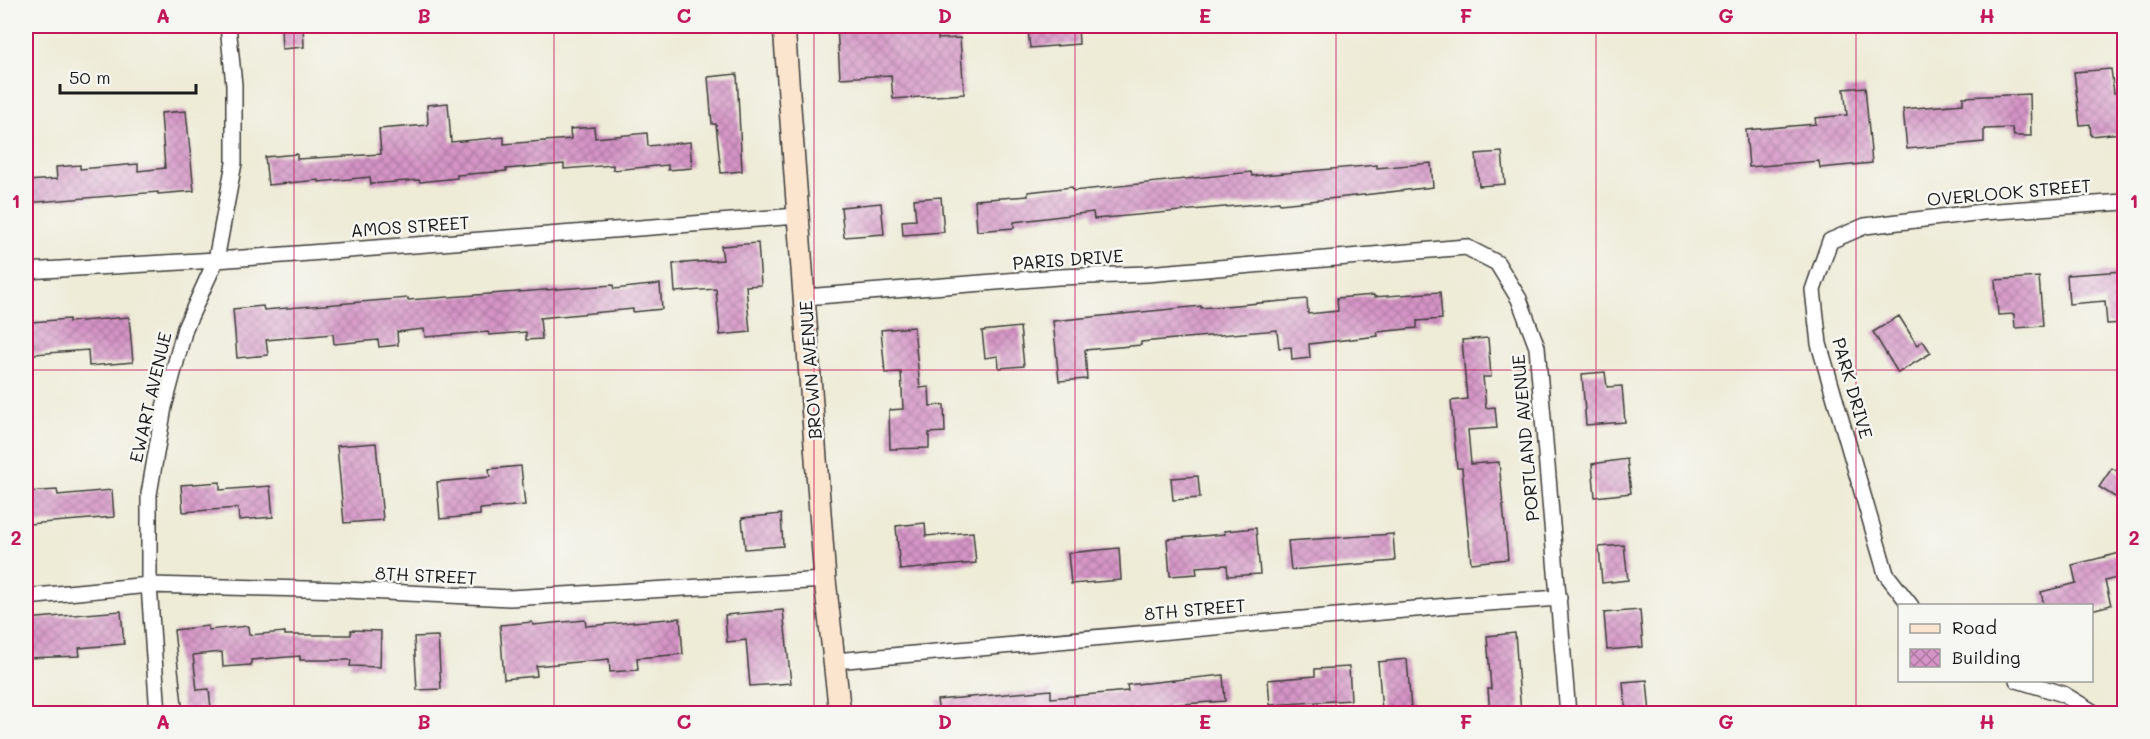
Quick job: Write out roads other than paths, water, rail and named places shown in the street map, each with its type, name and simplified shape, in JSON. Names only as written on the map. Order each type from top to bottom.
[{"type":"street","name":"EWART AVENUE","points":[[158,714],[149,585],[149,494],[164,407],[185,328],[216,260],[234,163],[234,85],[228,26]]},
{"type":"street","name":"BROWN AVENUE","points":[[784,26],[825,580],[840,714]]},
{"type":"street","name":"OVERLOOK STREET","points":[[1897,222],[1983,212],[2124,202]]},
{"type":"street","name":"AMOS STREET","points":[[26,271],[216,260],[797,216]]},
{"type":"street","name":"PARK DRIVE","points":[[1897,222],[1865,226],[1830,241],[1813,290],[1819,344],[1886,574],[1909,604]]},
{"type":"street","name":"PORTLAND AVENUE","points":[[1333,259],[1466,247],[1497,262],[1519,299],[1537,347],[1569,714]]},
{"type":"street","name":"PARIS DRIVE","points":[[805,297],[1333,259]]},
{"type":"street","name":"8TH STREET","points":[[26,597],[149,585],[345,590],[510,598],[825,580]]},
{"type":"street","name":"8TH STREET","points":[[834,661],[1559,598]]},
{"type":"street","points":[[2021,682],[2063,694],[2096,714]]}]
